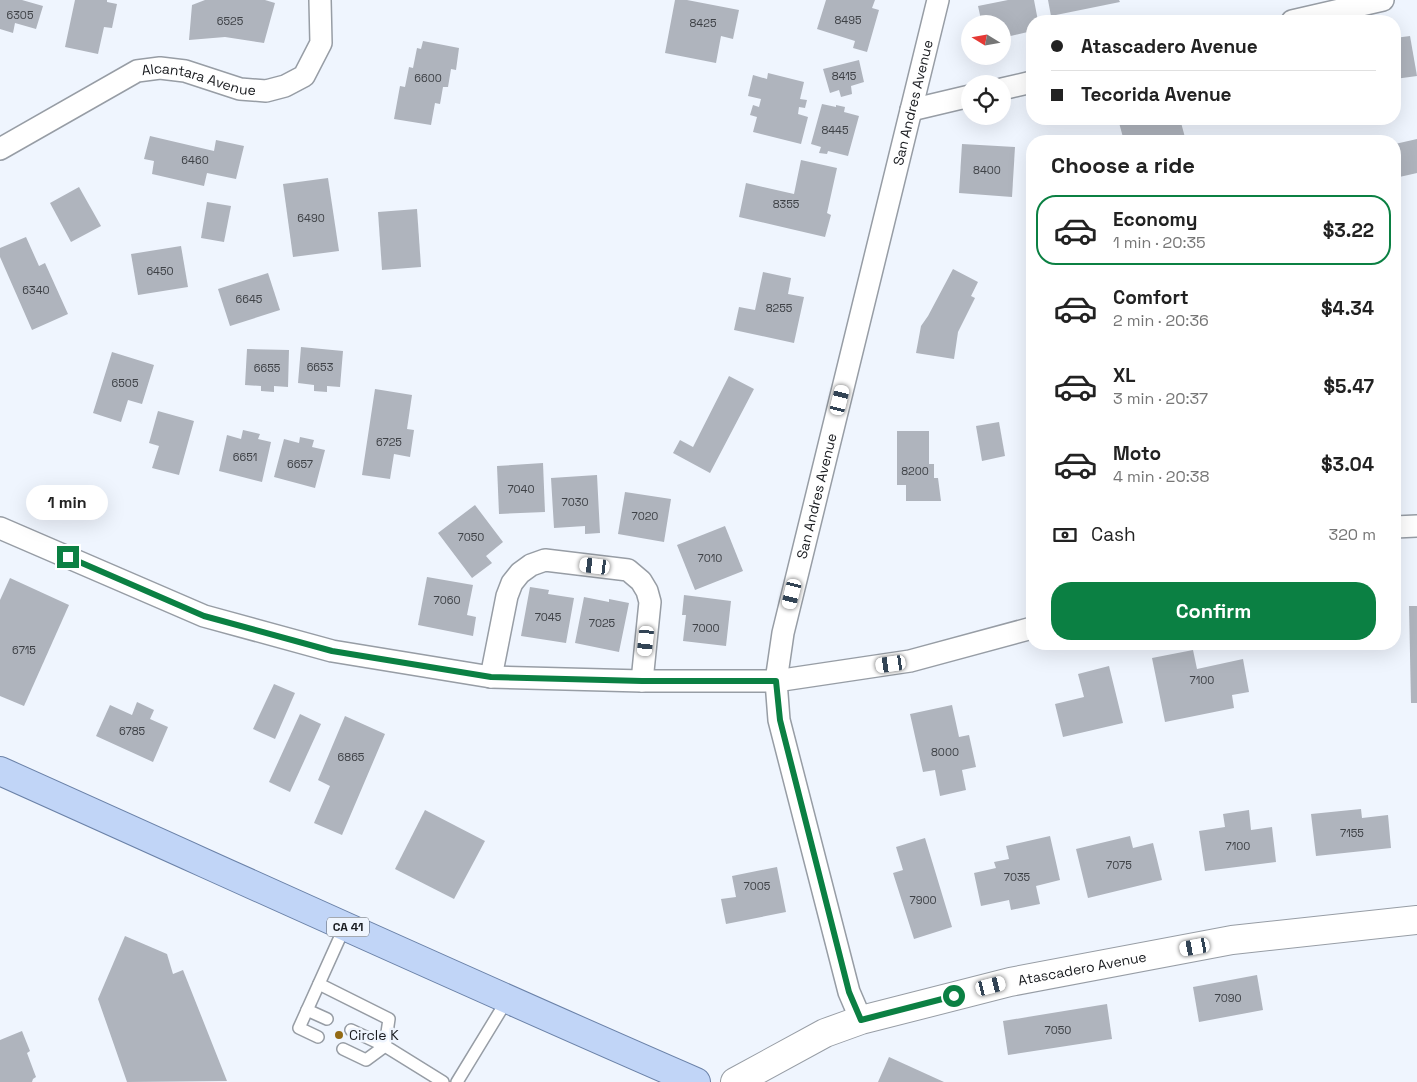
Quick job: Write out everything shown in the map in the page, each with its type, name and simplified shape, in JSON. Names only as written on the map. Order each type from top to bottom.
[{"type":"main road","name":"CA 41","points":[[0,772],[507,1000],[696,1082]]},
{"type":"main road","name":"Atascadero Avenue","points":[[735,1082],[825,1033],[861,1020],[1010,982],[1232,940],[1417,920]]},
{"type":"street","name":"Alcantara Avenue","points":[[0,149],[137,72],[160,68],[185,71],[240,89],[266,91],[285,86],[304,76],[321,43],[320,0]]},
{"type":"street","name":"San Andres Avenue","points":[[861,1020],[849,992],[780,720],[776,681],[783,633],[938,0]]},
{"type":"street","points":[[1318,15],[1383,0]]},
{"type":"street","points":[[1011,87],[1026,83]]},
{"type":"street","points":[[910,110],[961,98]]},
{"type":"street","points":[[1401,527],[1417,526]]},
{"type":"street","points":[[0,528],[204,616],[332,651],[491,677],[642,681],[776,681],[910,661],[1026,630]]},
{"type":"street","points":[[491,677],[507,596],[512,583],[520,573],[531,565],[545,560],[628,570],[641,581],[647,591],[650,602],[642,681]]},
{"type":"lane","points":[[318,1037],[299,1028],[345,926]]},
{"type":"lane","points":[[319,984],[389,1019],[385,1046],[366,1060],[343,1049]]},
{"type":"lane","points":[[457,1082],[507,1000]]},
{"type":"lane","points":[[307,1010],[327,1019]]},
{"type":"lane","points":[[350,1030],[385,1046],[443,1082]]},
{"type":"building","points":[[0,0],[22,0],[43,6],[36,29],[15,23],[13,33],[0,29]]},
{"type":"building","points":[[75,0],[107,0],[107,2],[117,4],[112,28],[104,27],[98,54],[65,47]]},
{"type":"building","points":[[205,0],[265,0],[275,3],[264,43],[225,37],[189,40],[192,5]]},
{"type":"building","points":[[675,0],[687,0],[739,10],[733,39],[721,36],[716,63],[665,53]]},
{"type":"building","points":[[826,0],[875,0],[872,8],[879,10],[867,52],[853,48],[855,41],[817,29]]},
{"type":"building","points":[[1008,0],[1034,0],[1037,15],[1026,15],[1026,32],[1011,36],[1011,15],[980,15],[978,6]]},
{"type":"building","points":[[1048,0],[1119,0],[1120,2],[1056,15],[1051,15]]},
{"type":"building","points":[[1410,36],[1417,76],[1401,78],[1401,37]]},
{"type":"building","points":[[423,41],[459,48],[456,70],[451,69],[448,87],[443,87],[440,104],[435,103],[431,125],[394,119],[400,86],[405,87],[409,67],[413,68],[417,48],[421,49]]},
{"type":"building","points":[[859,60],[864,82],[851,86],[852,94],[841,97],[839,90],[830,93],[823,69]]},
{"type":"building","points":[[768,73],[804,82],[800,99],[807,100],[805,108],[799,107],[798,114],[808,117],[801,144],[753,132],[757,117],[750,115],[753,105],[759,107],[761,99],[748,96],[753,75],[767,79]]},
{"type":"building","points":[[822,104],[845,107],[844,112],[859,116],[848,156],[828,151],[827,154],[819,153],[821,147],[811,144]]},
{"type":"building","points":[[1120,125],[1182,125],[1184,135],[1122,135]]},
{"type":"building","points":[[150,136],[214,151],[216,140],[244,146],[236,179],[207,173],[204,186],[152,174],[154,161],[144,159]]},
{"type":"building","points":[[1417,139],[1417,173],[1401,177],[1401,143]]},
{"type":"building","points":[[962,144],[1015,147],[1012,197],[959,193]]},
{"type":"building","points":[[801,160],[837,168],[827,213],[831,215],[825,237],[739,217],[746,183],[794,194]]},
{"type":"building","points":[[328,178],[339,251],[293,257],[283,184]]},
{"type":"building","points":[[79,187],[101,226],[71,242],[50,203]]},
{"type":"building","points":[[207,202],[231,206],[224,242],[201,238]]},
{"type":"building","points":[[417,209],[421,267],[382,270],[378,212]]},
{"type":"building","points":[[26,237],[39,266],[45,263],[68,314],[32,330],[0,257],[0,248]]},
{"type":"building","points":[[181,246],[188,287],[138,295],[131,254]]},
{"type":"building","points":[[953,269],[978,282],[971,296],[975,298],[958,332],[954,359],[916,353],[921,326]]},
{"type":"building","points":[[763,272],[791,278],[788,294],[804,297],[794,343],[734,330],[739,307],[755,310]]},
{"type":"building","points":[[268,273],[280,310],[230,326],[218,289]]},
{"type":"building","points":[[301,347],[343,351],[340,387],[327,386],[327,392],[314,391],[314,385],[298,383]]},
{"type":"building","points":[[247,349],[289,350],[288,387],[274,386],[274,392],[261,391],[261,386],[245,385]]},
{"type":"building","points":[[112,352],[154,365],[142,404],[128,400],[121,422],[93,413]]},
{"type":"building","points":[[729,376],[754,389],[710,473],[673,453],[680,440],[693,447]]},
{"type":"building","points":[[375,389],[412,395],[407,429],[414,430],[410,457],[394,454],[390,479],[362,475]]},
{"type":"building","points":[[158,411],[194,421],[179,475],[152,468],[159,446],[149,443]]},
{"type":"building","points":[[999,422],[1005,456],[982,461],[976,426]]},
{"type":"building","points":[[243,430],[260,434],[258,439],[271,442],[262,482],[219,471],[227,435],[241,439]]},
{"type":"building","points":[[897,431],[929,431],[929,464],[934,464],[934,478],[938,478],[941,501],[906,501],[906,485],[897,485]]},
{"type":"building","points":[[300,437],[314,440],[312,447],[325,450],[315,488],[274,477],[284,439],[299,443]]},
{"type":"building","points":[[543,463],[545,512],[499,514],[497,466]]},
{"type":"building","points":[[597,475],[600,533],[585,534],[585,526],[554,528],[551,478]]},
{"type":"building","points":[[625,492],[671,499],[664,542],[618,534]]},
{"type":"building","points":[[475,505],[503,542],[486,556],[492,563],[472,578],[438,533]]},
{"type":"building","points":[[725,526],[743,571],[695,590],[677,545]]},
{"type":"building","points":[[427,577],[473,585],[467,615],[476,617],[473,636],[418,625]]},
{"type":"building","points":[[10,578],[69,605],[24,706],[0,696],[0,600]]},
{"type":"building","points":[[530,587],[549,590],[548,594],[574,598],[566,643],[521,636]]},
{"type":"building","points":[[684,595],[731,601],[726,646],[683,641],[686,615],[682,615]]},
{"type":"building","points":[[584,597],[609,602],[609,599],[629,603],[619,652],[575,643]]},
{"type":"building","points":[[1409,606],[1417,606],[1417,703],[1411,703]]},
{"type":"building","points":[[1193,650],[1197,669],[1243,659],[1249,692],[1232,695],[1234,708],[1165,722],[1152,658]]},
{"type":"building","points":[[1109,666],[1123,723],[1063,737],[1055,704],[1084,697],[1078,674]]},
{"type":"building","points":[[274,684],[295,693],[275,739],[253,729]]},
{"type":"building","points":[[137,702],[154,710],[150,719],[168,727],[153,762],[96,736],[110,705],[132,715]]},
{"type":"building","points":[[952,705],[959,737],[969,735],[976,767],[962,770],[966,790],[940,796],[935,770],[923,772],[910,714]]},
{"type":"building","points":[[300,714],[321,724],[290,792],[269,782]]},
{"type":"building","points":[[345,716],[385,734],[342,835],[314,823],[330,786],[318,780]]},
{"type":"building","points":[[1361,809],[1362,818],[1388,815],[1391,848],[1316,856],[1311,814]]},
{"type":"building","points":[[425,810],[485,841],[454,899],[395,869]]},
{"type":"building","points":[[1249,810],[1251,830],[1272,827],[1276,862],[1205,871],[1199,831],[1225,827],[1223,814]]},
{"type":"building","points":[[1050,836],[1060,880],[1036,886],[1040,904],[1011,910],[1009,900],[981,906],[974,873],[996,868],[994,862],[1009,859],[1006,846]]},
{"type":"building","points":[[1130,836],[1133,848],[1153,843],[1162,880],[1088,898],[1076,849]]},
{"type":"building","points":[[925,838],[952,927],[914,939],[893,873],[903,870],[896,847]]},
{"type":"building","points":[[777,867],[786,912],[726,924],[721,899],[736,897],[732,876]]},
{"type":"building","points":[[125,936],[167,954],[173,974],[183,970],[227,1081],[127,1082],[98,999]]},
{"type":"building","points":[[1257,975],[1263,1010],[1199,1022],[1193,987]]},
{"type":"building","points":[[1107,1004],[1112,1039],[1008,1055],[1003,1021]]},
{"type":"building","points":[[22,1031],[30,1051],[27,1053],[36,1077],[32,1082],[0,1082],[0,1040]]},
{"type":"building","points":[[889,1057],[944,1082],[878,1082]]},
{"type":"place","name":"Circle K","points":[[339,1035]]},
{"type":"route","points":[[68,557],[204,616],[332,651],[491,677],[642,681],[776,681],[780,720],[849,992],[861,1020],[954,996]]}]
